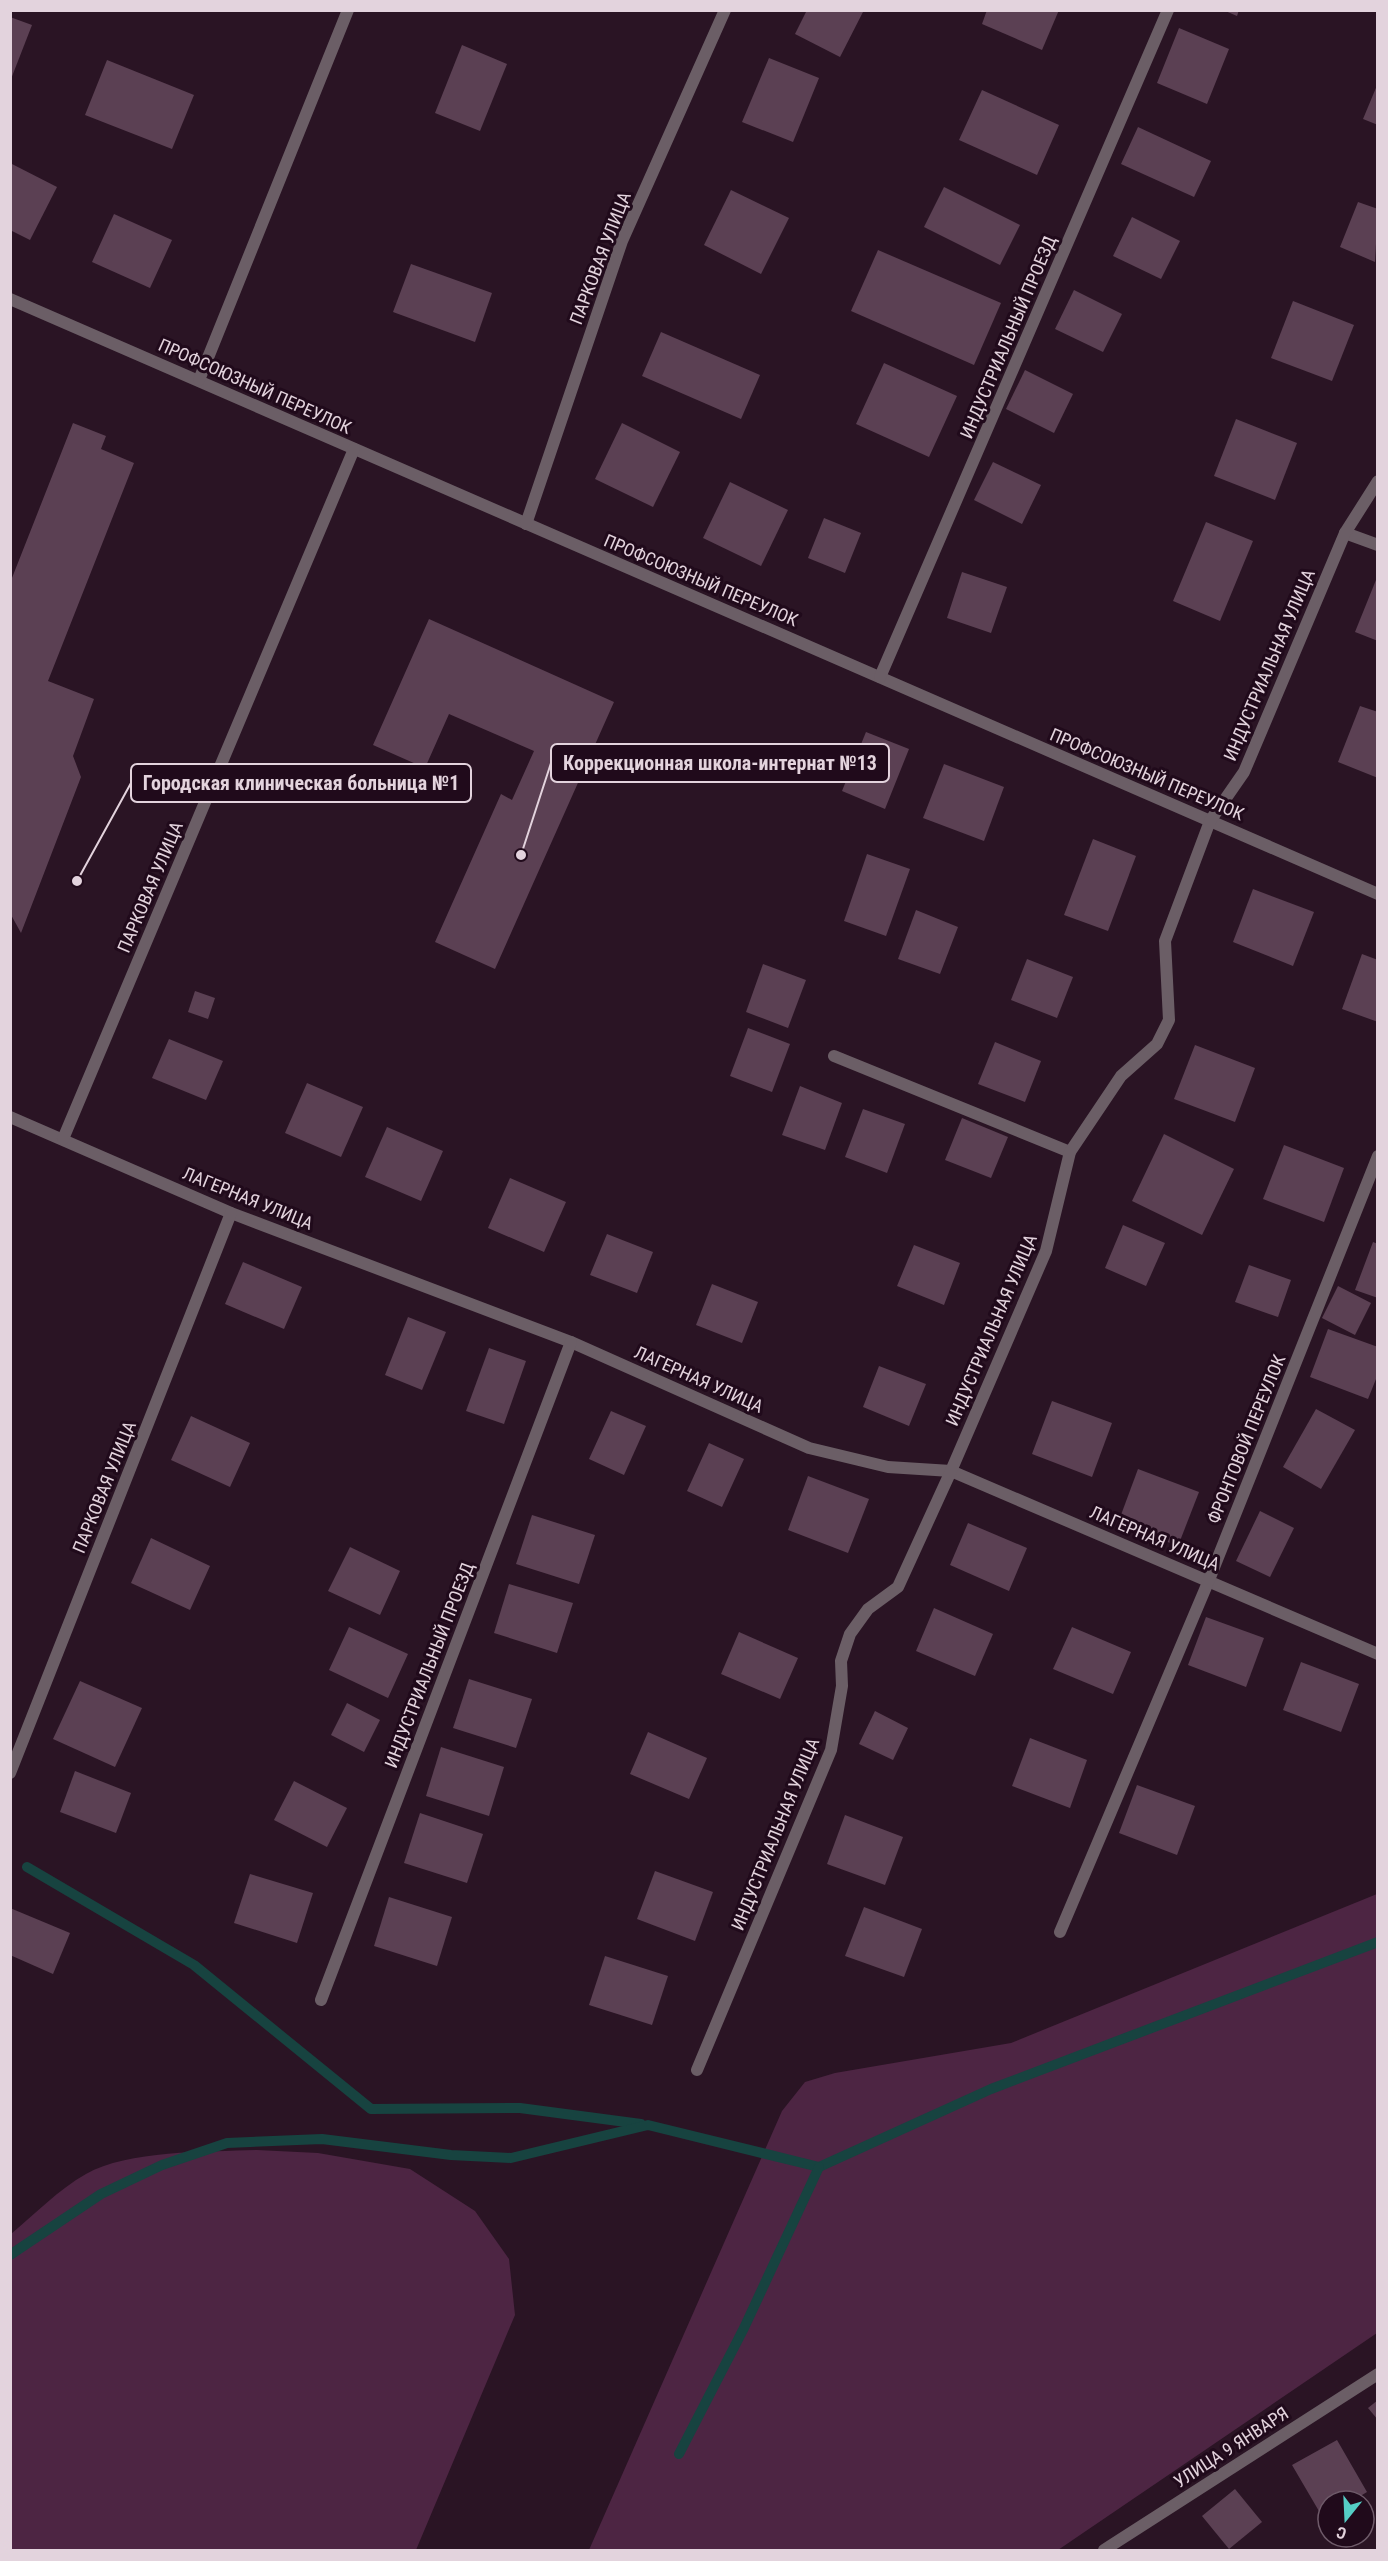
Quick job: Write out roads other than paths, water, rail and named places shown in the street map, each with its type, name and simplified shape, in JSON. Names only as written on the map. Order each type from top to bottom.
[{"type":"street","points":[[199,380],[348,10]]},
{"type":"street","name":"ПАРКОВАЯ УЛИЦА","points":[[526,524],[622,241],[725,10]]},
{"type":"street","name":"ИНДУСТРИАЛЬНЫЙ ПРОЕЗД","points":[[880,677],[1168,10]]},
{"type":"street","name":"ПРОФСОЮЗНЫЙ ПЕРЕУЛОК","points":[[10,299],[1377,894]]},
{"type":"street","name":"ПАРКОВАЯ УЛИЦА","points":[[63,1139],[354,449]]},
{"type":"street","name":"ИНДУСТРИАЛЬНАЯ УЛИЦА","points":[[697,2070],[831,1750],[842,1686],[841,1661],[850,1634],[868,1609],[898,1587],[951,1471],[1047,1251],[1070,1152],[1121,1076],[1157,1044],[1169,1020],[1164,941],[1210,821],[1244,772],[1345,533],[1377,481]]},
{"type":"street","points":[[1345,533],[1377,545]]},
{"type":"street","points":[[834,1056],[1070,1152]]},
{"type":"street","name":"ЛАГЕРНАЯ УЛИЦА","points":[[10,1117],[231,1213],[571,1342],[810,1448],[888,1467],[951,1471],[1377,1654]]},
{"type":"street","name":"ФРОНТОВОЙ ПЕРЕУЛОК","points":[[1060,1932],[1209,1580],[1377,1156]]},
{"type":"street","name":"ПАРКОВАЯ УЛИЦА","points":[[10,1773],[231,1213]]},
{"type":"street","name":"ИНДУСТРИАЛЬНЫЙ ПРОЕЗД","points":[[321,2000],[571,1342]]},
{"type":"street","name":"УЛИЦА 9 ЯНВАРЯ","points":[[1104,2550],[1377,2374]]},
{"type":"waterway","points":[[27,1867],[194,1965],[371,2109],[520,2108],[641,2124]]},
{"type":"waterway","points":[[10,2255],[101,2194],[162,2165],[227,2143],[322,2139],[451,2155],[511,2158],[648,2125],[819,2167],[991,2089],[1378,1942]]},
{"type":"waterway","points":[[679,2454],[744,2328],[819,2167]]},
{"type":"place","name":"Коррекционная школа-интернат №13","points":[[521,855]]},
{"type":"place","name":"Городская клиническая больница №1","points":[[77,881]]}]
